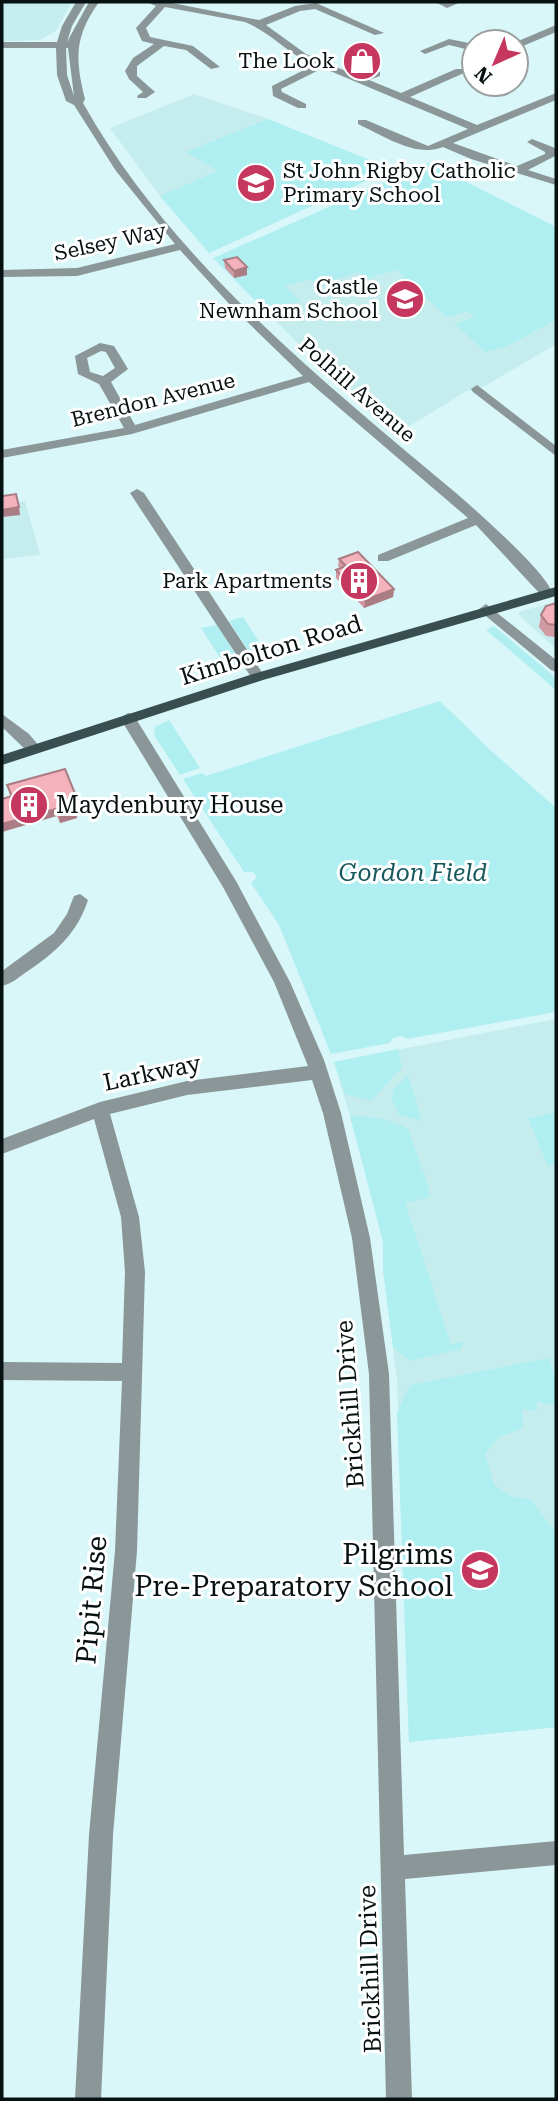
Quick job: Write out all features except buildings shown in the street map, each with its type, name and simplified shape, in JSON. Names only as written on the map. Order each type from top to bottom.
[{"type":"main road","name":"Kimbolton Road","points":[[2,760],[258,677],[552,592]]},
{"type":"street","name":"Polhill Avenue","points":[[81,2],[71,17],[60,45],[59,60],[64,86],[71,100],[78,103],[104,147],[183,246],[253,323],[311,377],[510,547],[552,592]]},
{"type":"street","name":"Polhill Avenue","points":[[78,103],[80,99],[73,71],[73,45],[82,19],[94,2]]},
{"type":"street","points":[[440,2],[447,5],[456,2]]},
{"type":"street","points":[[215,67],[189,48],[146,39],[141,28],[158,3],[203,5],[259,24],[293,52],[477,129]]},
{"type":"street","points":[[259,24],[298,8],[316,6],[379,33]]},
{"type":"street","points":[[530,40],[556,28]]},
{"type":"street","points":[[425,51],[450,41],[460,41]]},
{"type":"street","points":[[142,96],[150,92],[129,77],[129,70],[133,64],[162,43]]},
{"type":"street","points":[[2,45],[73,45]]},
{"type":"street","points":[[346,60],[376,74],[359,81]]},
{"type":"street","points":[[302,106],[277,94],[276,88],[321,65]]},
{"type":"street","points":[[399,98],[460,71]]},
{"type":"street","points":[[365,126],[420,148],[446,144],[556,96]]},
{"type":"street","points":[[537,104],[552,111]]},
{"type":"street","points":[[520,169],[550,156],[551,150],[532,142]]},
{"type":"street","points":[[446,144],[475,157],[553,177]]},
{"type":"street","name":"Selsey Way","points":[[2,274],[77,272],[183,246]]},
{"type":"street","name":"Brendon Avenue","points":[[2,454],[132,430],[311,377]]},
{"type":"street","points":[[104,381],[132,430]]},
{"type":"street","points":[[477,389],[556,452]]},
{"type":"street","points":[[136,493],[258,677]]},
{"type":"street","points":[[383,558],[478,519]]},
{"type":"street","points":[[486,609],[556,667]]},
{"type":"street","name":"Brickhill Drive","points":[[128,718],[258,934],[282,982],[319,1072],[332,1113],[361,1238],[379,1374],[399,2099]]},
{"type":"street","points":[[2,719],[33,748]]},
{"type":"street","points":[[2,980],[62,937],[73,923],[80,900]]},
{"type":"street","name":"Larkway","points":[[2,1147],[100,1109],[187,1088],[319,1072]]},
{"type":"street","name":"Pipit Rise","points":[[88,2099],[101,1835],[125,1551],[135,1272],[130,1217],[100,1109]]},
{"type":"street","points":[[2,1371],[132,1372]]},
{"type":"street","points":[[393,1868],[556,1853]]},
{"type":"shaded area","points":[[2,2],[72,2],[56,31],[40,40],[2,41]]},
{"type":"shaded area","name":"St John Rigby Catholic Primary School","points":[[194,94],[268,119],[392,169],[209,253],[160,196],[110,128]]},
{"type":"shaded area","name":"Castle Newnham School","points":[[428,163],[556,227],[556,344],[485,386],[465,392],[398,433],[324,369],[240,286]]},
{"type":"shaded area","points":[[25,501],[40,555],[2,559],[2,504]]},
{"type":"shaded area","points":[[556,602],[556,649],[518,614]]},
{"type":"shaded area","points":[[556,1019],[556,1727],[409,1742],[397,1379],[383,1270],[383,1242],[334,1062]]},
{"type":"green space","name":"St John Rigby Catholic Primary School","points":[[268,119],[392,169],[209,253],[160,196],[218,171],[186,152]]},
{"type":"green space","points":[[428,163],[556,227],[556,320],[507,346],[485,352],[455,324],[475,317],[468,311],[447,317],[396,270],[366,279],[359,272],[317,285],[310,279],[285,286],[300,301],[266,311],[213,258]]},
{"type":"green space","points":[[243,617],[271,660],[255,661],[229,621]]},
{"type":"green space","points":[[217,625],[242,665],[240,670],[230,673],[201,628]]},
{"type":"green space","points":[[494,626],[556,678],[556,690],[486,630]]},
{"type":"green space","name":"Gordon Field","points":[[440,701],[556,808],[556,1012],[407,1039],[401,1036],[393,1038],[390,1043],[331,1054],[279,925],[251,883],[257,877],[253,872],[244,872],[183,779],[202,773],[206,776]]},
{"type":"green space","points":[[169,720],[200,768],[180,775],[154,735],[155,727]]},
{"type":"green space","points":[[398,1049],[402,1067],[371,1101],[345,1094],[334,1062]]},
{"type":"green space","points":[[408,1075],[422,1121],[399,1115],[392,1099],[393,1090]]},
{"type":"green space","points":[[556,1112],[556,1165],[548,1166],[528,1118]]},
{"type":"green space","points":[[350,1116],[380,1119],[408,1129],[429,1188],[429,1197],[405,1203],[451,1344],[463,1342],[461,1349],[410,1361],[393,1347],[383,1270],[383,1242]]},
{"type":"green space","name":"Pilgrims Pre-Preparatory School","points":[[549,1358],[556,1380],[556,1406],[537,1401],[537,1411],[522,1409],[523,1428],[499,1437],[485,1454],[494,1485],[511,1496],[531,1500],[556,1530],[556,1727],[409,1742],[397,1413],[410,1385]]},
{"type":"place","name":"The Look","points":[[362,61]]},
{"type":"place","name":"St John Rigby Catholic Primary School","points":[[256,183]]},
{"type":"place","name":"Castle Newnham School","points":[[405,299]]},
{"type":"place","name":"Park Apartments","points":[[359,581]]},
{"type":"place","name":"Maydenbury House","points":[[29,805]]},
{"type":"place","name":"Pilgrims Pre-Preparatory School","points":[[480,1570]]}]
